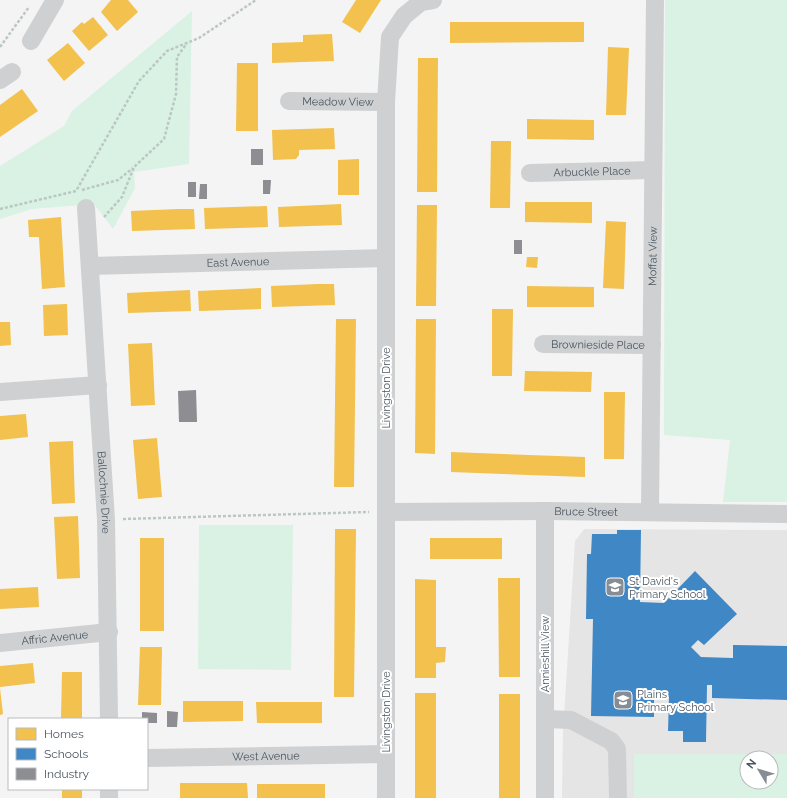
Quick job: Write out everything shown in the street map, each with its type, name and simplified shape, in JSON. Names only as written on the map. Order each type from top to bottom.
[{"type":"street","points":[[31,41],[55,0]]},
{"type":"street","name":"Livingston Drive","points":[[386,798],[386,102],[390,37],[404,16],[421,2],[433,0]]},
{"type":"street","name":"Moffat View","points":[[650,512],[655,0]]},
{"type":"street","name":"Meadow View","points":[[289,101],[386,102]]},
{"type":"street","name":"Arbuckle Place","points":[[530,173],[653,170]]},
{"type":"street","name":"Ballochnie Drive","points":[[86,208],[106,520],[109,632],[109,718]]},
{"type":"street","name":"East Avenue","points":[[90,266],[386,258]]},
{"type":"street","name":"Brownieside Place","points":[[543,344],[652,345]]},
{"type":"street","points":[[0,392],[98,385]]},
{"type":"street","name":"Bruce Street","points":[[386,512],[545,510],[787,514]]},
{"type":"street","name":"Annieshill View","points":[[545,510],[545,798]]},
{"type":"street","name":"Affric Avenue","points":[[0,643],[109,632]]},
{"type":"street","points":[[545,720],[571,720],[611,740],[617,749],[618,798]]},
{"type":"street","name":"West Avenue","points":[[148,758],[386,754]]},
{"type":"path","points":[[76,191],[139,81],[167,51],[199,38],[256,0]]},
{"type":"path","points":[[0,47],[31,5]]},
{"type":"path","points":[[0,210],[118,180],[134,167],[164,139],[176,94],[178,56],[187,43]]},
{"type":"path","points":[[88,233],[122,198],[134,167]]},
{"type":"path","points":[[106,520],[386,512]]},
{"type":"shaded area","points":[[584,529],[787,530],[787,798],[562,798],[563,732],[575,541]]},
{"type":"green space","points":[[665,0],[787,0],[787,502],[723,502],[730,440],[664,435]]},
{"type":"green space","points":[[192,11],[189,164],[134,172],[135,188],[113,229],[94,204],[32,209],[0,219],[0,166],[64,126],[72,111]]},
{"type":"green space","points":[[199,525],[293,525],[291,670],[198,669]]},
{"type":"green space","points":[[634,754],[739,754],[739,790],[779,790],[779,754],[787,754],[787,798],[634,798]]},
{"type":"building: Homes","points":[[111,0],[128,0],[138,12],[117,31],[101,12]]},
{"type":"building: Homes","points":[[356,0],[381,0],[360,33],[342,22]]},
{"type":"building: Homes","points":[[93,17],[108,35],[89,51],[72,31],[82,22],[84,24]]},
{"type":"building: Homes","points":[[450,22],[584,22],[584,42],[450,43]]},
{"type":"building: Homes","points":[[332,34],[334,61],[272,63],[272,43],[303,42],[303,35]]},
{"type":"building: Homes","points":[[68,43],[85,63],[64,81],[47,60]]},
{"type":"building: Homes","points":[[608,47],[629,48],[626,115],[606,115]]},
{"type":"building: Homes","points":[[418,58],[438,58],[437,192],[417,192]]},
{"type":"building: Homes","points":[[237,63],[258,63],[258,131],[236,131]]},
{"type":"building: Homes","points":[[22,89],[38,111],[0,137],[0,105]]},
{"type":"building: Homes","points":[[527,119],[594,120],[594,140],[527,139]]},
{"type":"building: Homes","points":[[334,128],[335,149],[299,150],[299,155],[296,159],[273,160],[272,130]]},
{"type":"building: Homes","points":[[491,141],[511,141],[510,208],[490,208]]},
{"type":"building: Homes","points":[[359,159],[359,195],[338,195],[338,160]]},
{"type":"building: Homes","points":[[525,202],[592,202],[592,223],[525,222]]},
{"type":"building: Homes","points":[[341,204],[342,225],[279,227],[278,207]]},
{"type":"building: Homes","points":[[417,205],[437,205],[436,306],[416,306]]},
{"type":"building: Homes","points":[[267,206],[268,227],[205,229],[204,208]]},
{"type":"building: Homes","points":[[194,209],[195,229],[132,231],[131,211]]},
{"type":"building: Homes","points":[[61,217],[65,287],[42,289],[39,237],[29,237],[28,220]]},
{"type":"building: Homes","points":[[606,221],[626,222],[624,289],[603,288]]},
{"type":"building: Homes","points":[[527,257],[538,257],[537,268],[526,267]]},
{"type":"building: Homes","points":[[334,284],[335,305],[272,307],[271,286]]},
{"type":"building: Homes","points":[[527,286],[594,287],[594,307],[527,307]]},
{"type":"building: Homes","points":[[261,288],[261,309],[199,311],[198,291]]},
{"type":"building: Homes","points":[[190,290],[191,311],[128,313],[127,293]]},
{"type":"building: Homes","points":[[67,304],[68,335],[44,336],[43,305]]},
{"type":"building: Homes","points":[[492,309],[513,309],[512,376],[492,376]]},
{"type":"building: Homes","points":[[336,319],[356,319],[354,487],[334,487]]},
{"type":"building: Homes","points":[[416,319],[436,319],[435,454],[415,453]]},
{"type":"building: Homes","points":[[0,322],[10,322],[11,345],[0,346]]},
{"type":"building: Homes","points":[[152,343],[155,405],[131,406],[128,344]]},
{"type":"building: Homes","points":[[525,371],[592,372],[591,392],[524,391]]},
{"type":"building: Homes","points":[[604,392],[625,392],[624,459],[604,459]]},
{"type":"building: Homes","points":[[26,414],[28,437],[0,440],[0,416]]},
{"type":"building: Homes","points":[[157,438],[162,497],[138,499],[133,440]]},
{"type":"building: Homes","points":[[73,441],[75,503],[52,504],[49,442]]},
{"type":"building: Homes","points":[[451,452],[585,457],[585,477],[451,472]]},
{"type":"building: Homes","points":[[78,516],[80,578],[57,579],[54,517]]},
{"type":"building: Homes","points":[[335,529],[356,529],[354,697],[334,697]]},
{"type":"building: Homes","points":[[140,538],[164,538],[164,631],[140,631]]},
{"type":"building: Homes","points":[[430,538],[502,538],[502,559],[430,559]]},
{"type":"building: Homes","points":[[498,578],[520,578],[520,677],[499,677]]},
{"type":"building: Homes","points":[[415,579],[436,580],[436,647],[446,647],[445,662],[436,663],[436,678],[415,678]]},
{"type":"building: Homes","points":[[38,587],[39,607],[0,609],[0,589]]},
{"type":"building: Homes","points":[[140,647],[162,647],[161,705],[138,705]]},
{"type":"building: Homes","points":[[33,663],[35,683],[0,687],[0,666]]},
{"type":"building: Homes","points":[[62,672],[82,672],[82,718],[61,718]]},
{"type":"building: Homes","points":[[0,688],[3,714],[0,715]]},
{"type":"building: Homes","points":[[415,693],[436,693],[436,798],[415,798]]},
{"type":"building: Homes","points":[[499,694],[520,694],[520,798],[499,798]]},
{"type":"building: Homes","points":[[183,701],[243,701],[243,721],[183,722]]},
{"type":"building: Homes","points":[[256,702],[322,702],[322,723],[257,723]]},
{"type":"building: Homes","points":[[180,783],[247,783],[248,798],[180,798]]},
{"type":"building: Homes","points":[[257,784],[325,784],[325,798],[257,798]]},
{"type":"building: Homes","points":[[62,790],[82,790],[82,798],[62,798]]},
{"type":"building: Schools","points":[[617,530],[641,530],[640,602],[664,603],[695,571],[737,614],[704,645],[698,640],[691,647],[701,657],[733,658],[733,645],[787,646],[787,700],[712,698],[712,685],[707,685],[706,742],[683,742],[683,731],[668,731],[669,697],[654,697],[654,717],[591,716],[593,619],[586,619],[587,554],[591,554],[592,534],[617,534]]},
{"type":"building: Industry","points":[[251,149],[263,149],[263,165],[251,165]]},
{"type":"building: Industry","points":[[263,180],[271,180],[270,194],[263,194]]},
{"type":"building: Industry","points":[[188,182],[196,182],[196,197],[188,197]]},
{"type":"building: Industry","points":[[200,184],[207,184],[207,199],[199,199]]},
{"type":"building: Industry","points":[[514,240],[522,240],[522,254],[514,254]]},
{"type":"building: Industry","points":[[196,390],[197,422],[179,422],[178,391]]},
{"type":"building: Industry","points":[[167,711],[178,712],[177,727],[167,727]]},
{"type":"building: Industry","points":[[142,712],[157,713],[157,723],[148,723],[148,718],[142,718]]},
{"type":"place","name":"St David's Primary School","points":[[615,587]]},
{"type":"place","name":"Plains Primary School","points":[[623,700]]}]
